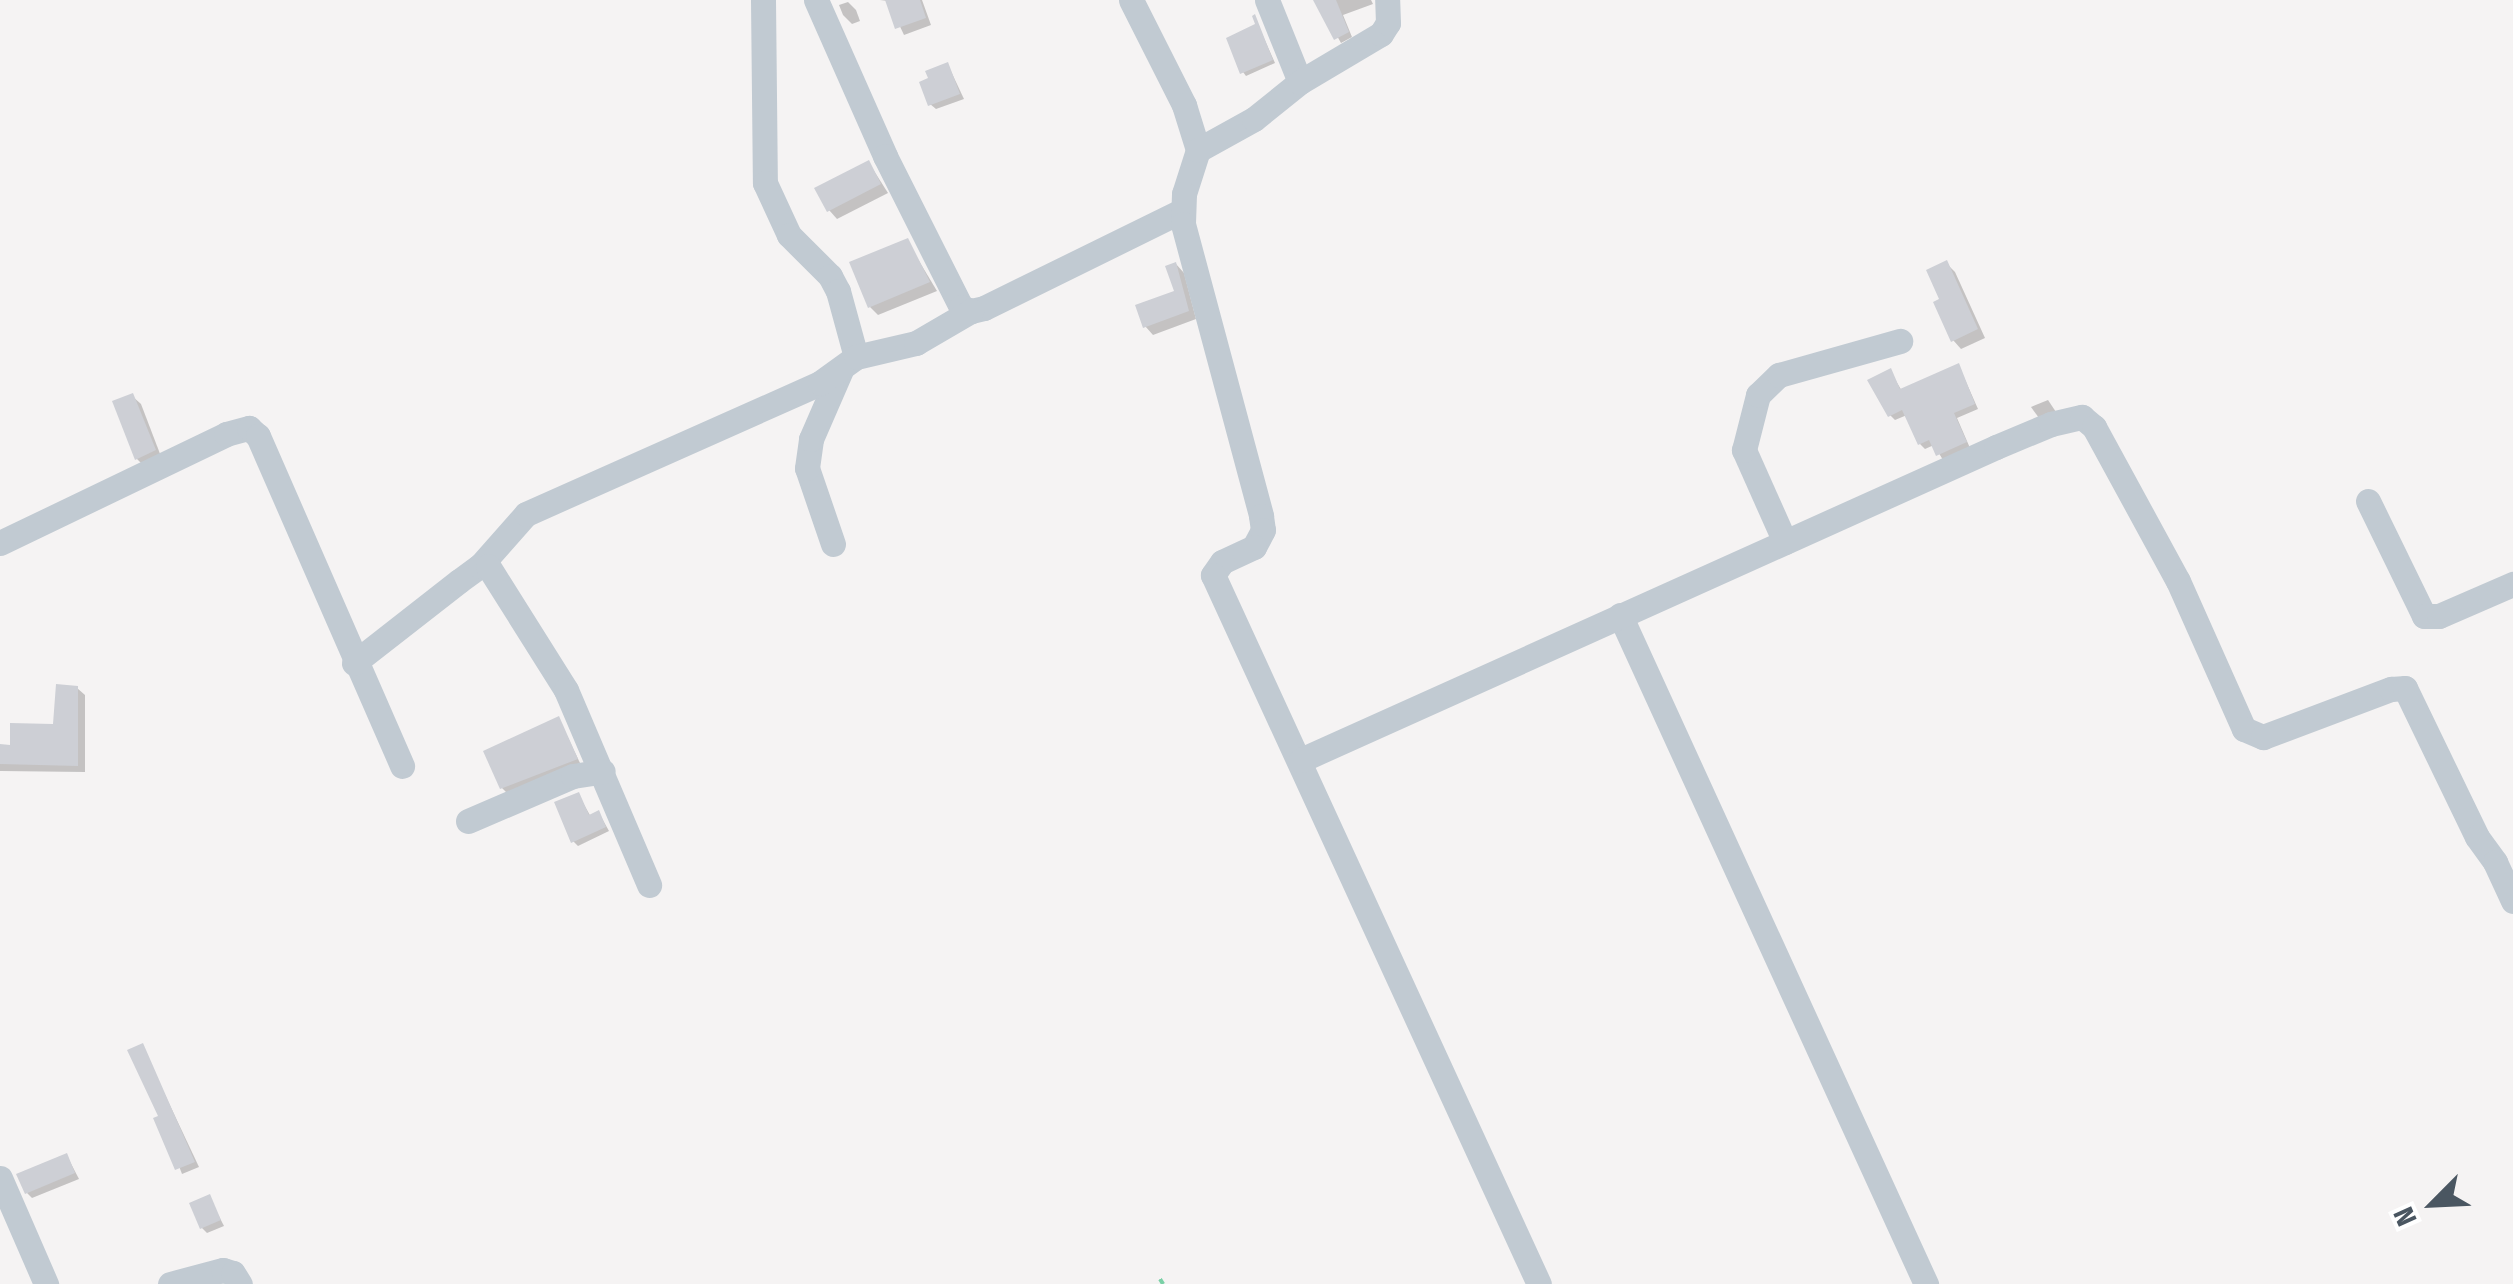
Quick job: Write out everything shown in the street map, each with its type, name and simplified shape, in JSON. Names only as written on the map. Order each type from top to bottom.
[{"type":"street","points":[[763,0],[765,183],[789,235],[830,276],[838,291],[848,363],[811,439],[806,468],[833,544]]},
{"type":"street","points":[[816,0],[954,300],[971,311]]},
{"type":"street","points":[[1130,0],[1184,105],[1198,150],[1181,212],[1262,530],[1254,546],[1222,562],[1213,575],[1538,1284]]},
{"type":"street","points":[[1267,0],[1300,82]]},
{"type":"street","points":[[1198,150],[1271,108],[1300,82],[1381,34],[1388,23],[1387,0]]},
{"type":"street","points":[[354,663],[480,566],[526,514],[820,383],[848,363],[906,347],[971,311],[1052,277],[1181,212]]},
{"type":"street","points":[[1786,542],[1744,450],[1758,395],[1779,374],[1900,341]]},
{"type":"street","points":[[1301,760],[2051,424],[2088,419],[2178,580],[2244,729],[2262,736],[2391,689],[2405,688],[2513,900]]},
{"type":"street","points":[[0,543],[226,434],[249,428],[258,436],[402,766]]},
{"type":"street","points":[[2368,501],[2424,616],[2439,616],[2513,584]]},
{"type":"street","points":[[480,566],[492,571],[566,690],[649,884]]},
{"type":"street","points":[[1620,615],[1926,1284]]},
{"type":"street","points":[[468,821],[572,776],[604,772]]},
{"type":"street","points":[[1,1183],[46,1284]]},
{"type":"street","points":[[170,1284],[223,1270],[232,1273],[240,1284]]},
{"type":"building","points":[[885,0],[920,0],[926,18],[895,29]]},
{"type":"building","points":[[1313,0],[1336,0],[1349,32],[1334,40]]},
{"type":"building","points":[[1255,14],[1273,60],[1240,74],[1226,38],[1255,24]]},
{"type":"building","points":[[948,62],[960,94],[928,106],[919,82],[928,78],[925,71]]},
{"type":"building","points":[[869,160],[881,184],[827,212],[814,188]]},
{"type":"building","points":[[908,238],[930,282],[868,308],[849,262]]},
{"type":"building","points":[[1947,260],[1978,329],[1951,342],[1933,302],[1939,299],[1926,270]]},
{"type":"building","points":[[1176,262],[1189,311],[1143,328],[1135,305],[1174,291],[1165,266]]},
{"type":"building","points":[[1959,363],[1975,404],[1954,413],[1967,442],[1936,456],[1929,440],[1918,445],[1902,410],[1888,417],[1867,380],[1891,368],[1900,389]]},
{"type":"building","points":[[133,393],[156,450],[135,460],[112,401]]},
{"type":"building","points":[[56,684],[78,686],[78,766],[0,764],[0,744],[10,745],[10,723],[53,724]]},
{"type":"building","points":[[559,716],[578,759],[500,789],[483,751]]},
{"type":"building","points":[[579,792],[589,815],[599,810],[606,827],[571,843],[554,802]]},
{"type":"building","points":[[143,1043],[195,1162],[175,1170],[153,1118],[158,1116],[127,1050]]},
{"type":"building","points":[[67,1153],[75,1173],[25,1194],[16,1174]]},
{"type":"building","points":[[210,1194],[221,1220],[200,1229],[189,1203]]}]
